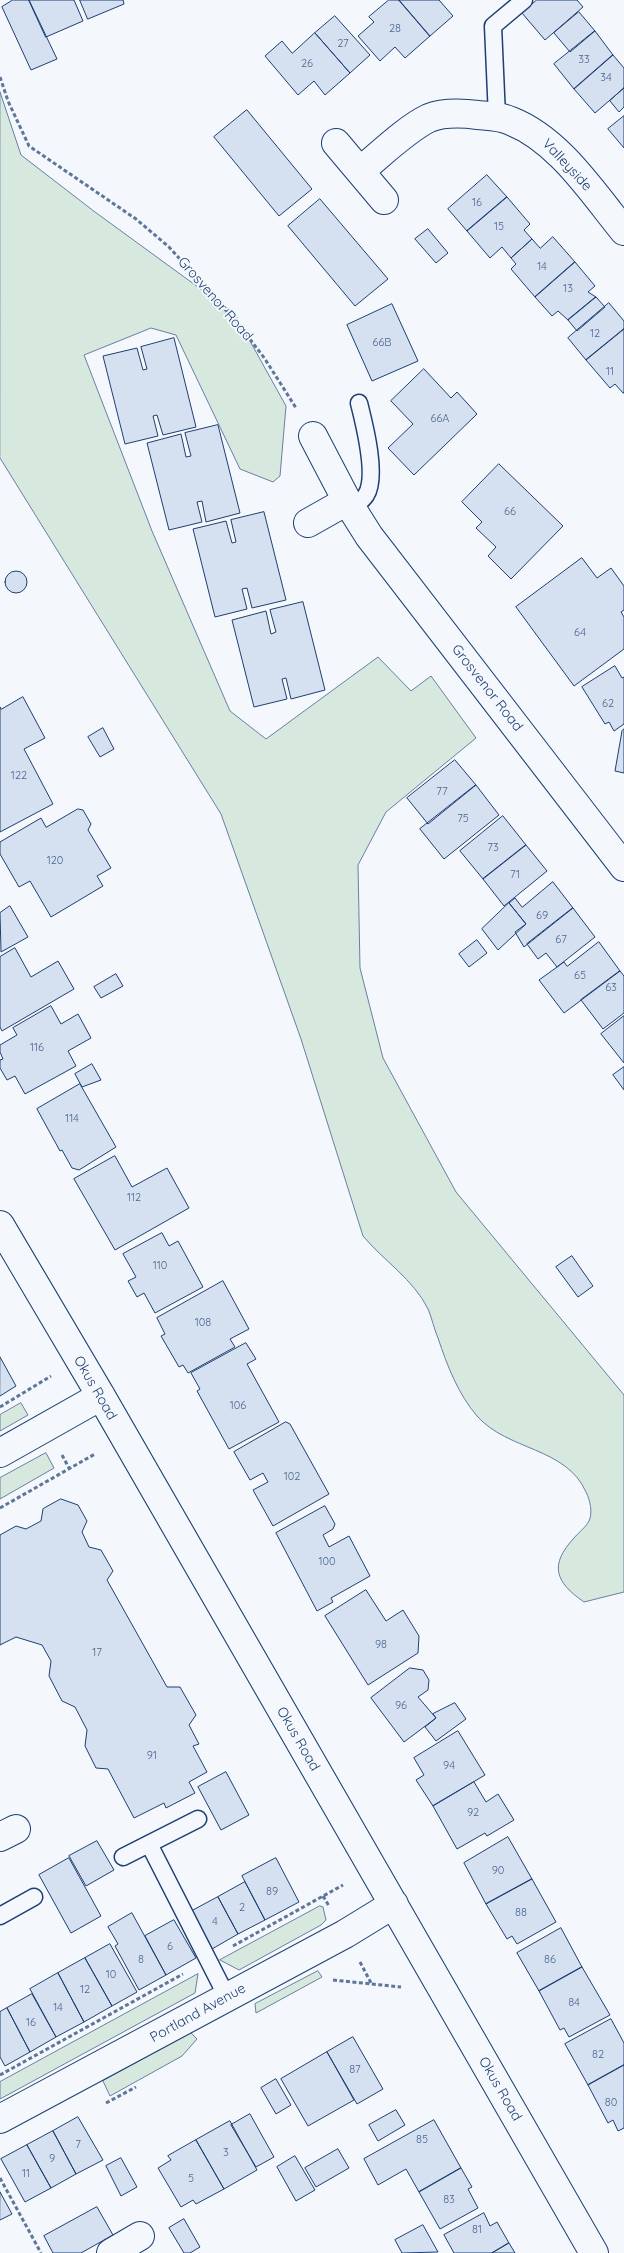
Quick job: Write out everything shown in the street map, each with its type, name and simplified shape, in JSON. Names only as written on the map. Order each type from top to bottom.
[{"type":"street","name":"Valleyside","points":[[360,171],[429,118],[439,115],[464,113],[497,117],[522,126],[545,140],[559,153],[624,231]]},
{"type":"street","points":[[336,143],[384,200]]},
{"type":"street","name":"Grosvenor Road","points":[[313,436],[369,536],[624,867]]},
{"type":"street","points":[[308,523],[350,505]]},
{"type":"street","name":"Okus Road","points":[[0,1225],[101,1396],[594,2253]]},
{"type":"street","points":[[0,1453],[101,1396]]},
{"type":"street","name":"Portland Avenue","points":[[0,2119],[344,1934],[394,1904]]},
{"type":"street","points":[[111,2253],[140,2236]]},
{"type":"lane","points":[[497,117],[493,26],[524,0]]},
{"type":"lane","points":[[350,505],[366,496],[369,490],[370,465],[367,432],[359,403]]},
{"type":"lane","points":[[123,1857],[198,1819]]},
{"type":"lane","points":[[149,1844],[226,1997]]},
{"type":"lane","points":[[0,1916],[34,1897]]},
{"type":"path","name":"Grosvenor Road","points":[[0,77],[8,101],[28,146],[136,219],[169,247],[240,326],[260,352],[313,436]]},
{"type":"path","points":[[0,1407],[79,1359]]},
{"type":"path","points":[[0,1508],[125,1439]]},
{"type":"path","points":[[325,1984],[334,1979],[444,1991]]},
{"type":"path","points":[[106,2103],[140,2085]]},
{"type":"path","points":[[0,2178],[41,2253]]},
{"type":"shaded area","points":[[0,92],[21,155],[95,212],[235,314],[286,406],[280,476],[273,482],[240,469],[176,335],[151,328],[84,355],[152,531],[230,711],[266,739],[378,657],[411,691],[431,676],[476,738],[386,812],[358,865],[360,968],[383,1058],[456,1192],[624,1395],[624,1592],[584,1602],[567,1587],[559,1573],[559,1565],[566,1548],[589,1521],[591,1514],[586,1492],[577,1477],[565,1466],[551,1457],[504,1436],[477,1416],[464,1398],[454,1379],[428,1309],[422,1299],[407,1279],[363,1236],[301,1039],[221,814],[0,458]]},
{"type":"shaded area","points":[[21,1403],[28,1415],[0,1431],[0,1415]]},
{"type":"shaded area","points":[[46,1453],[54,1468],[0,1499],[0,1478]]},
{"type":"shaded area","points":[[320,1906],[323,1907],[326,1920],[321,1925],[239,1970],[220,1960]]},
{"type":"shaded area","points":[[318,1971],[322,1977],[256,2013],[255,2004]]},
{"type":"shaded area","points":[[198,1974],[195,1993],[0,2099],[0,2082]]},
{"type":"shaded area","points":[[191,2033],[197,2039],[182,2056],[110,2096],[103,2081]]},
{"type":"building","points":[[13,0],[29,0],[57,59],[31,70],[2,7]]},
{"type":"building","points":[[29,0],[74,0],[83,21],[46,37]]},
{"type":"building","points":[[80,0],[123,0],[124,4],[88,19]]},
{"type":"building","points":[[389,0],[399,0],[430,36],[405,58],[395,47],[380,61],[358,36],[374,22],[369,17]]},
{"type":"building","points":[[399,0],[439,0],[453,16],[430,36]]},
{"type":"building","points":[[537,0],[577,0],[583,7],[545,40],[522,13]]},
{"type":"building","points":[[579,12],[595,31],[570,52],[554,33]]},
{"type":"building","points":[[335,16],[370,55],[350,73],[315,33]]},
{"type":"building","points":[[595,31],[613,55],[574,89],[554,64]]},
{"type":"building","points":[[315,33],[350,73],[325,95],[314,81],[298,95],[265,56],[282,41],[292,53]]},
{"type":"building","points":[[613,55],[624,68],[624,88],[595,113],[574,89]]},
{"type":"building","points":[[624,88],[624,107],[619,112],[610,101]]},
{"type":"building","points":[[247,110],[312,189],[279,216],[214,137]]},
{"type":"building","points":[[624,116],[624,148],[608,129]]},
{"type":"building","points":[[487,175],[507,197],[467,231],[448,209]]},
{"type":"building","points":[[507,197],[530,224],[524,230],[532,239],[511,258],[502,247],[490,258],[467,231]]},
{"type":"building","points":[[320,199],[388,279],[355,306],[288,226]]},
{"type":"building","points":[[428,229],[448,253],[436,263],[415,239]]},
{"type":"building","points":[[553,237],[575,262],[535,297],[511,269],[516,264],[511,258],[532,239],[540,248]]},
{"type":"building","points":[[575,262],[595,286],[588,292],[596,297],[568,320],[558,311],[552,316],[535,297]]},
{"type":"building","points":[[596,297],[605,307],[577,331],[568,320]]},
{"type":"building","points":[[609,303],[624,321],[624,329],[586,360],[568,338]]},
{"type":"building","points":[[392,304],[418,361],[372,381],[347,325]]},
{"type":"building","points":[[624,329],[623,393],[615,384],[610,388],[586,360]]},
{"type":"building","points":[[174,338],[196,427],[163,435],[157,415],[153,416],[158,436],[125,444],[103,356],[137,348],[143,370],[147,369],[141,347]]},
{"type":"building","points":[[424,369],[451,398],[457,392],[477,414],[414,475],[388,448],[413,424],[391,401]]},
{"type":"building","points":[[218,425],[240,513],[206,522],[202,501],[197,502],[202,522],[169,530],[147,443],[181,434],[186,457],[191,456],[185,433]]},
{"type":"building","points":[[499,464],[563,526],[511,579],[488,556],[496,547],[476,528],[482,522],[462,502]]},
{"type":"building","points":[[264,512],[286,600],[252,608],[247,588],[242,589],[247,609],[215,617],[193,529],[226,521],[232,543],[236,542],[231,520]]},
{"type":"building","points":[[582,558],[597,578],[611,568],[624,586],[624,610],[621,612],[624,617],[624,649],[574,686],[516,607]]},
{"type":"building","points":[[16,571],[24,574],[27,582],[24,590],[16,593],[8,590],[5,582],[8,574]]},
{"type":"building","points":[[303,602],[325,690],[291,699],[286,678],[282,679],[287,699],[254,707],[232,620],[266,611],[271,634],[276,632],[270,610]]},
{"type":"building","points":[[615,666],[622,678],[624,677],[624,724],[614,731],[609,722],[605,724],[582,687]]},
{"type":"building","points":[[23,697],[45,738],[24,749],[53,804],[0,832],[0,707],[1,709]]},
{"type":"building","points":[[103,728],[114,749],[100,757],[88,737]]},
{"type":"building","points":[[624,729],[624,773],[615,771],[622,731]]},
{"type":"building","points":[[455,760],[476,785],[428,824],[407,798]]},
{"type":"building","points":[[476,785],[499,815],[444,859],[420,829]]},
{"type":"building","points":[[78,809],[83,810],[91,824],[88,830],[111,868],[97,876],[103,886],[51,917],[30,881],[19,887],[0,854],[0,842],[41,818],[46,827]]},
{"type":"building","points":[[503,816],[526,845],[483,879],[460,851]]},
{"type":"building","points":[[526,845],[547,871],[504,906],[483,879]]},
{"type":"building","points":[[553,882],[573,908],[524,947],[515,932],[526,924],[509,903],[515,898],[522,907]]},
{"type":"building","points":[[509,903],[526,924],[498,950],[482,929]]},
{"type":"building","points":[[10,906],[28,937],[1,952],[0,913]]},
{"type":"building","points":[[573,908],[595,937],[557,967],[546,953],[538,959],[527,944]]},
{"type":"building","points":[[477,940],[487,953],[469,967],[459,954]]},
{"type":"building","points":[[599,942],[620,971],[564,1013],[539,980],[564,962],[567,966]]},
{"type":"building","points":[[15,948],[31,977],[58,961],[74,989],[2,1031],[0,1027],[0,957]]},
{"type":"building","points":[[620,971],[624,976],[624,1013],[603,1029],[581,1000]]},
{"type":"building","points":[[116,974],[123,986],[101,998],[94,987]]},
{"type":"building","points":[[51,1006],[61,1024],[78,1014],[91,1038],[68,1051],[76,1066],[25,1094],[15,1076],[7,1080],[0,1068],[0,1060],[3,1059],[0,1045],[17,1035],[13,1028]]},
{"type":"building","points":[[624,1016],[624,1063],[601,1034]]},
{"type":"building","points":[[92,1064],[101,1080],[82,1087],[75,1074]]},
{"type":"building","points":[[624,1067],[624,1090],[613,1075]]},
{"type":"building","points":[[80,1084],[116,1147],[79,1170],[72,1168],[62,1150],[60,1151],[37,1109]]},
{"type":"building","points":[[115,1156],[132,1187],[167,1168],[189,1208],[115,1250],[74,1179]]},
{"type":"building","points":[[162,1233],[169,1246],[178,1241],[203,1287],[155,1313],[144,1293],[137,1297],[128,1281],[136,1277],[123,1254]]},
{"type":"building","points":[[572,1256],[593,1286],[578,1297],[556,1267]]},
{"type":"building","points":[[223,1281],[249,1329],[230,1339],[235,1347],[188,1373],[183,1365],[179,1367],[161,1336],[165,1334],[157,1318]]},
{"type":"building","points":[[246,1343],[256,1359],[247,1364],[279,1422],[229,1449],[197,1391],[200,1389],[191,1373]]},
{"type":"building","points":[[0,1357],[16,1386],[0,1396]]},
{"type":"building","points":[[286,1422],[290,1424],[329,1494],[273,1526],[253,1490],[268,1482],[263,1473],[250,1480],[234,1452]]},
{"type":"building","points":[[61,1499],[78,1505],[87,1521],[82,1532],[89,1547],[101,1550],[113,1571],[107,1580],[167,1687],[180,1687],[196,1715],[189,1725],[199,1744],[193,1746],[207,1772],[189,1782],[195,1793],[166,1808],[164,1803],[134,1818],[108,1769],[96,1768],[85,1746],[87,1730],[75,1707],[62,1701],[49,1676],[51,1661],[42,1645],[16,1637],[0,1645],[0,1535],[16,1526],[26,1529],[41,1521],[43,1509]]},
{"type":"building","points":[[325,1506],[335,1524],[333,1529],[323,1535],[329,1547],[349,1536],[370,1576],[331,1598],[333,1602],[317,1611],[276,1533]]},
{"type":"building","points":[[366,1590],[386,1621],[403,1610],[419,1636],[418,1653],[368,1685],[325,1616]]},
{"type":"building","points":[[410,1668],[423,1670],[429,1680],[428,1690],[418,1697],[436,1718],[404,1742],[371,1698]]},
{"type":"building","points":[[455,1703],[466,1719],[436,1741],[425,1727],[436,1718],[433,1714]]},
{"type":"building","points":[[458,1731],[485,1775],[433,1806],[416,1780],[424,1775],[414,1758]]},
{"type":"building","points":[[226,1772],[249,1815],[221,1830],[198,1787]]},
{"type":"building","points":[[474,1782],[486,1802],[498,1794],[514,1820],[487,1836],[485,1833],[457,1849],[433,1806]]},
{"type":"building","points":[[508,1837],[532,1879],[486,1904],[464,1863]]},
{"type":"building","points":[[97,1841],[114,1870],[86,1886],[69,1856]]},
{"type":"building","points":[[69,1858],[101,1916],[71,1933],[39,1875]]},
{"type":"building","points":[[276,1858],[299,1902],[265,1920],[242,1876]]},
{"type":"building","points":[[532,1879],[556,1922],[517,1944],[512,1936],[507,1939],[486,1904]]},
{"type":"building","points":[[245,1882],[265,1920],[238,1934],[218,1897]]},
{"type":"building","points":[[218,1897],[238,1934],[212,1949],[192,1911]]},
{"type":"building","points":[[132,1913],[166,1975],[139,1990],[115,1946],[118,1944],[108,1927]]},
{"type":"building","points":[[174,1920],[196,1958],[166,1975],[145,1936]]},
{"type":"building","points":[[561,1928],[582,1967],[539,1991],[517,1953]]},
{"type":"building","points":[[110,1944],[137,1992],[112,2006],[85,1958]]},
{"type":"building","points":[[85,1958],[112,2006],[84,2022],[58,1973]]},
{"type":"building","points":[[582,1967],[610,2015],[569,2037],[564,2028],[560,2030],[539,1991]]},
{"type":"building","points":[[58,1973],[84,2022],[56,2037],[30,1989]]},
{"type":"building","points":[[32,1994],[56,2037],[30,2052],[7,2008]]},
{"type":"building","points":[[7,2008],[30,2052],[5,2066],[0,2057],[0,2012]]},
{"type":"building","points":[[611,2019],[624,2043],[624,2065],[588,2085],[565,2044]]},
{"type":"building","points":[[353,2037],[383,2089],[357,2104],[327,2052]]},
{"type":"building","points":[[327,2052],[354,2100],[308,2126],[281,2079]]},
{"type":"building","points":[[624,2065],[624,2128],[618,2131],[613,2120],[608,2123],[588,2085]]},
{"type":"building","points":[[276,2079],[291,2105],[276,2114],[261,2088]]},
{"type":"building","points":[[396,2110],[405,2125],[378,2141],[369,2125]]},
{"type":"building","points":[[250,2114],[274,2157],[256,2167],[231,2125]]},
{"type":"building","points":[[78,2117],[103,2160],[76,2174],[53,2131]]},
{"type":"building","points":[[434,2120],[461,2168],[419,2192],[406,2169],[378,2185],[364,2159]]},
{"type":"building","points":[[230,2121],[257,2170],[224,2189],[196,2140]]},
{"type":"building","points":[[53,2131],[76,2174],[51,2188],[27,2145]]},
{"type":"building","points":[[196,2140],[224,2189],[196,2204],[193,2200],[181,2207],[158,2168],[171,2160],[168,2156]]},
{"type":"building","points":[[27,2145],[51,2188],[25,2202],[1,2159]]},
{"type":"building","points":[[338,2149],[349,2168],[316,2187],[305,2168]]},
{"type":"building","points":[[295,2156],[315,2190],[296,2201],[277,2167]]},
{"type":"building","points":[[121,2158],[137,2187],[121,2196],[106,2166]]},
{"type":"building","points":[[461,2168],[472,2187],[468,2189],[478,2208],[440,2229],[419,2192]]},
{"type":"building","points":[[0,2192],[12,2214],[0,2220]]},
{"type":"building","points":[[97,2207],[113,2235],[81,2253],[53,2253],[44,2236]]},
{"type":"building","points":[[484,2213],[490,2226],[497,2222],[509,2243],[492,2253],[454,2253],[444,2235]]},
{"type":"building","points":[[184,2219],[200,2247],[190,2253],[184,2253],[169,2228]]},
{"type":"building","points":[[423,2225],[438,2252],[402,2253],[395,2240]]},
{"type":"building","points":[[509,2243],[515,2253],[492,2253]]}]
